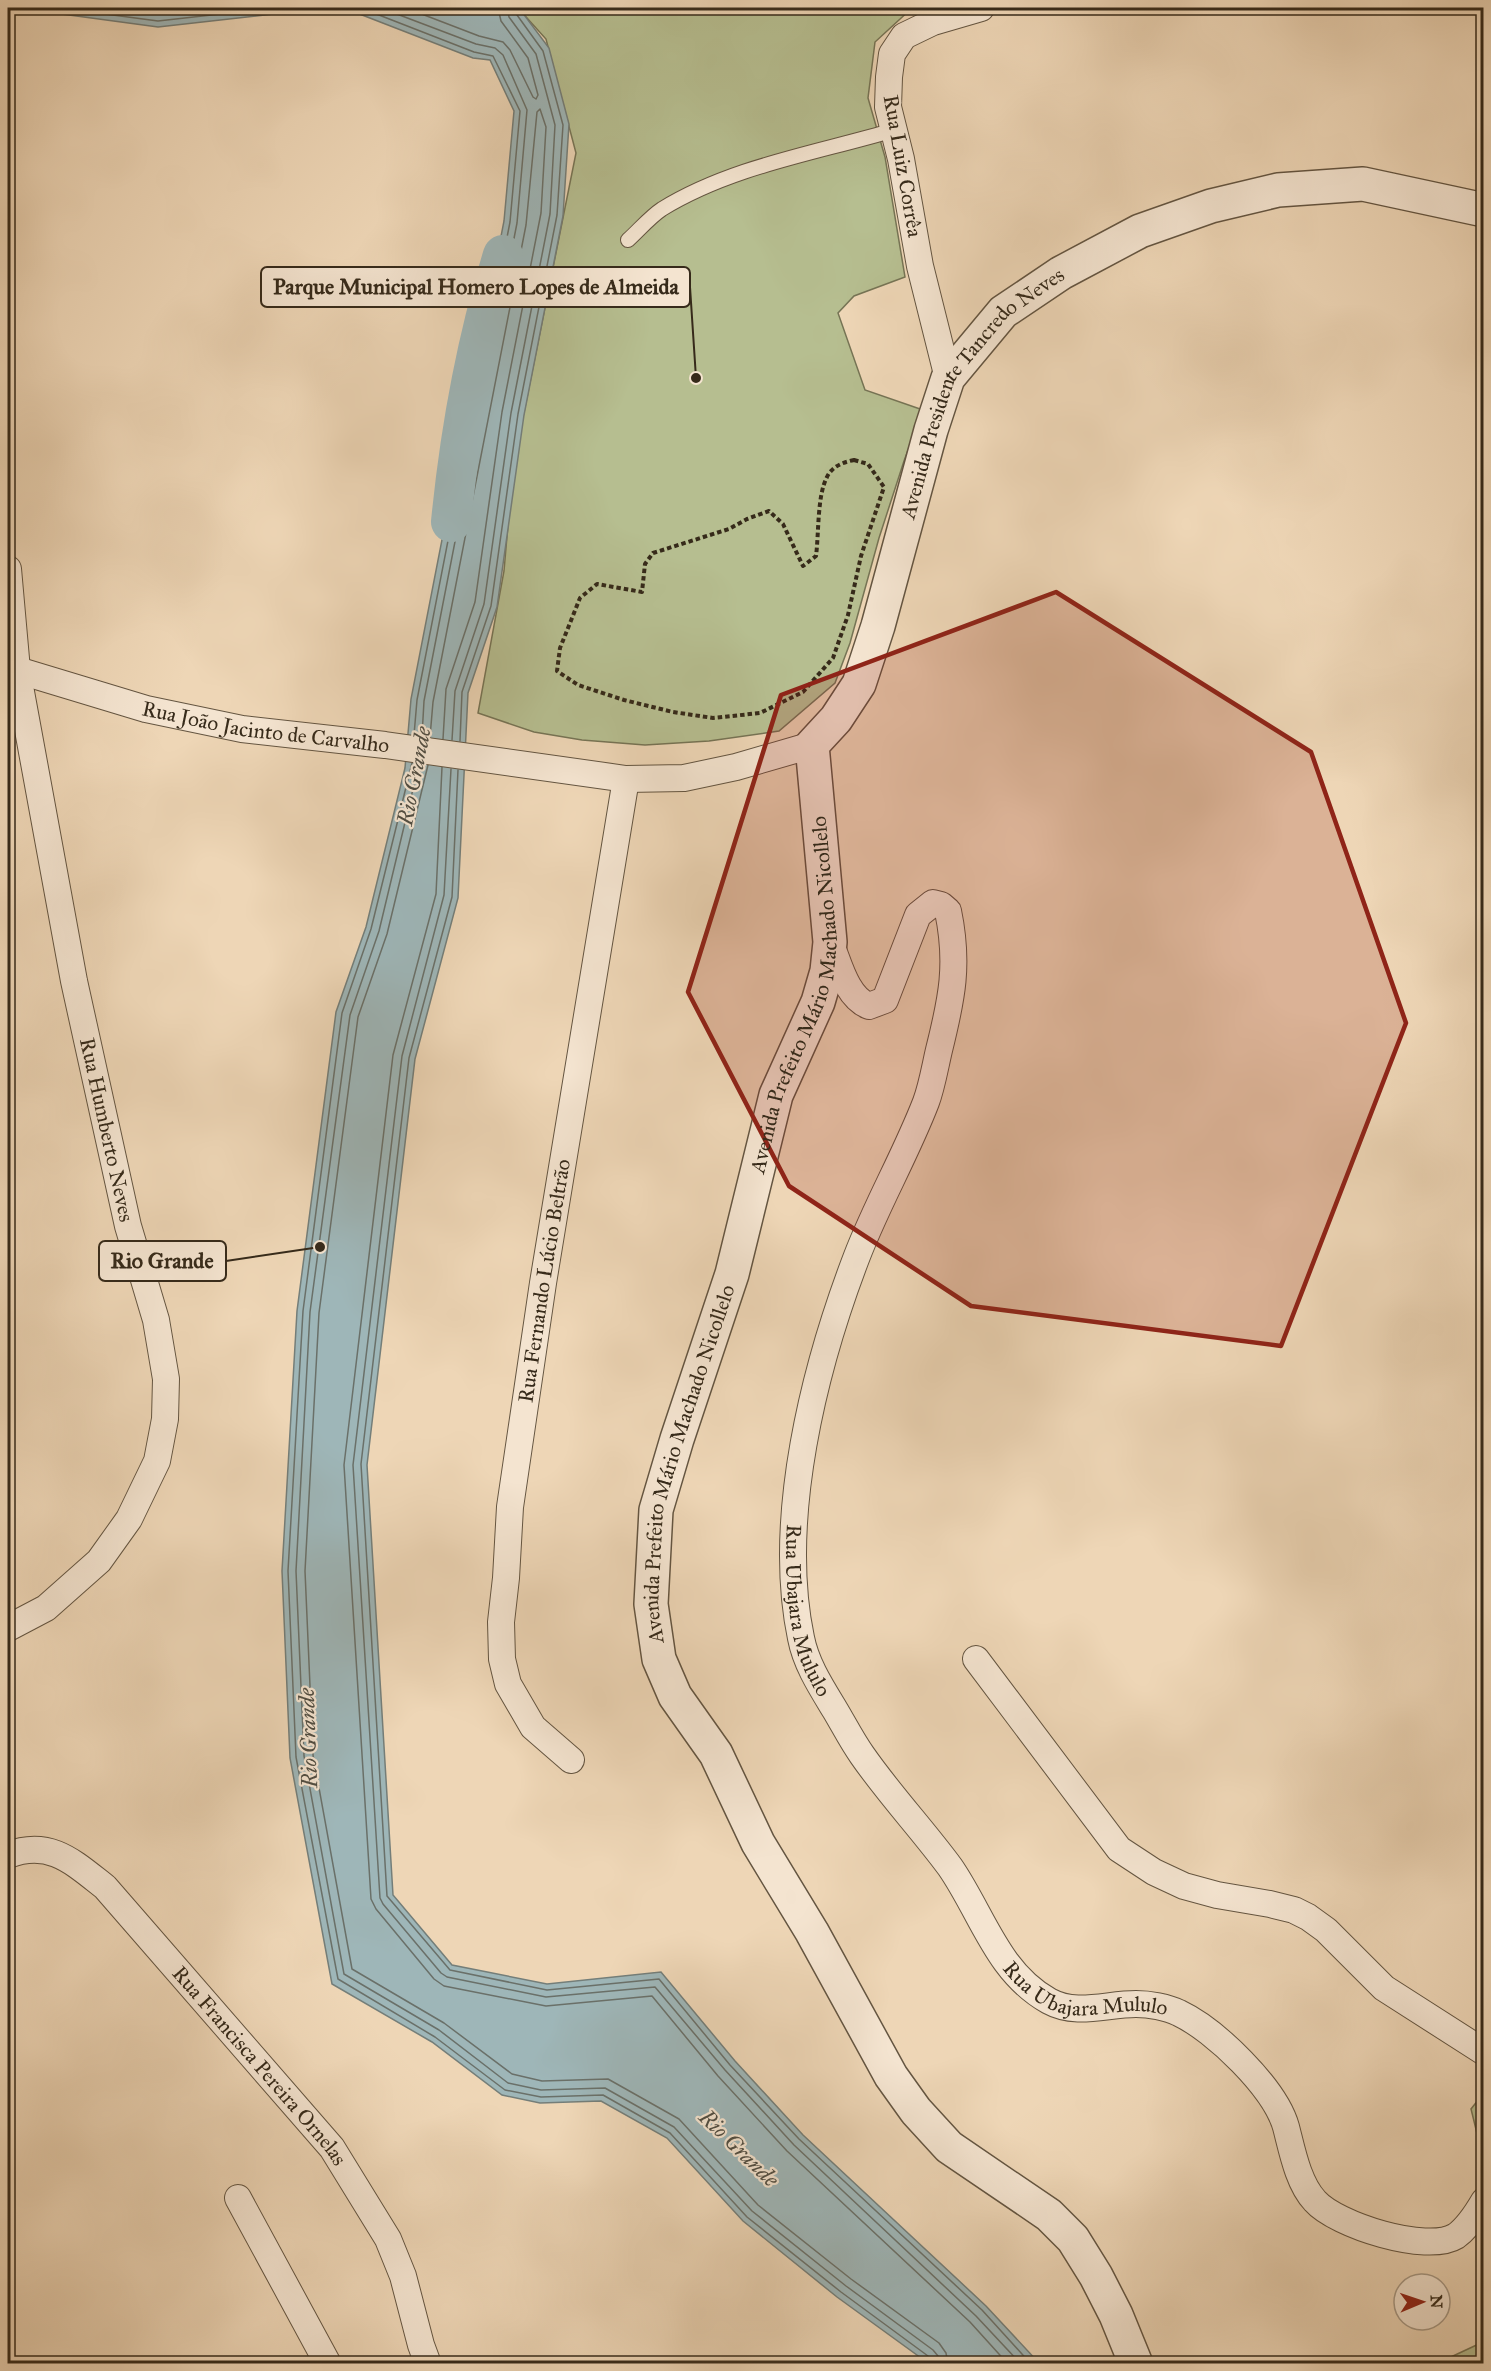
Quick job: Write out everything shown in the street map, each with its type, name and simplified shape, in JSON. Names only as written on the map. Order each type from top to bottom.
[{"type":"street","name":"Rua Luiz Corrêa","points":[[948,378],[920,266],[902,159],[888,107],[889,77],[892,54],[904,36],[933,22],[981,8]]},
{"type":"street","name":"Avenida Presidente Tancredo Neves","points":[[812,745],[836,718],[859,684],[878,626],[931,430],[948,378],[1003,312],[1062,273],[1140,231],[1211,206],[1278,190],[1363,184],[1484,210]]},
{"type":"street","name":"Rua Humberto Neves","points":[[8,569],[17,670],[74,981],[128,1226],[156,1320],[166,1379],[165,1419],[157,1461],[129,1519],[99,1561],[46,1608],[8,1628]]},
{"type":"street","name":"Rua João Jacinto de Carvalho","points":[[17,670],[146,709],[242,729],[385,745],[626,779]]},
{"type":"street","points":[[626,779],[684,778],[736,767],[812,745]]},
{"type":"street","name":"Avenida Prefeito Mário Machado Nicollelo","points":[[812,745],[830,942],[827,971],[818,1002],[776,1095],[732,1274],[683,1418],[656,1510],[651,1604],[659,1659],[675,1696],[716,1754],[758,1843],[812,1932],[891,2076],[916,2111],[949,2147],[1049,2215],[1072,2239],[1096,2276],[1116,2315],[1136,2364]]},
{"type":"street","name":"Rua Fernando Lúcio Beltrão","points":[[571,1760],[533,1727],[508,1684],[502,1659],[501,1622],[510,1507],[543,1283],[626,779]]},
{"type":"street","name":"Rua Ubajara Mululo","points":[[830,942],[851,991],[860,1002],[869,1006],[885,1000],[918,915],[933,903],[941,904],[948,910],[955,960],[950,1006],[927,1099],[858,1255],[826,1345],[804,1444],[794,1526],[794,1582],[801,1640],[814,1676],[861,1754],[952,1870],[1006,1965],[1033,1990],[1053,2004],[1080,2010],[1139,2004],[1175,2011],[1197,2023],[1264,2085],[1283,2116],[1298,2166],[1314,2201],[1329,2212],[1366,2229],[1413,2241],[1437,2241],[1456,2236],[1476,2214],[1484,2201]]},
{"type":"street","points":[[976,1659],[1119,1849],[1154,1872],[1184,1886],[1217,1895],[1270,1904],[1294,1910],[1308,1917],[1326,1929],[1384,1988],[1484,2052]]},
{"type":"street","name":"Rua Francisca Pereira Ornelas","points":[[8,1855],[22,1849],[43,1849],[74,1862],[105,1887],[332,2148],[388,2239],[403,2276],[428,2364]]},
{"type":"street","points":[[238,2198],[328,2364]]},
{"type":"lane","points":[[628,240],[660,211],[696,190],[738,174],[894,130]]},
{"type":"path","points":[[854,460],[868,464],[884,487],[861,556],[848,615],[833,658],[803,692],[759,713],[712,718],[673,712],[624,700],[578,685],[557,671],[560,648],[580,598],[597,584],[642,592],[645,564],[652,553],[729,529],[769,511],[783,524],[803,566],[816,556],[823,490],[828,475],[841,463],[854,460]]},
{"type":"highlighted area","points":[[1056,592],[1311,752],[1406,1023],[1281,1346],[971,1306],[789,1186],[688,992],[781,695]]},
{"type":"green space","points":[[518,8],[912,8],[875,42],[868,98],[885,157],[905,277],[854,296],[838,313],[865,390],[923,410],[879,538],[850,643],[835,683],[779,731],[709,741],[645,745],[582,740],[534,732],[478,713],[504,571],[513,467],[576,153],[546,39]]},
{"type":"green space","points":[[1483,2094],[1483,2158],[1471,2109]]},
{"type":"green space","points":[[1483,2342],[1483,2363],[1438,2363]]},
{"type":"water","points":[[17,8],[326,8],[158,27]]},
{"type":"water","points":[[344,8],[519,8],[549,48],[569,124],[563,216],[524,415],[497,607],[468,693],[458,898],[415,1059],[367,1465],[393,1895],[452,1965],[547,1984],[661,1972],[735,2061],[803,2135],[986,2306],[1039,2363],[928,2363],[837,2297],[743,2221],[667,2138],[601,2101],[540,2103],[502,2095],[432,2042],[332,1984],[290,1758],[282,1571],[297,1311],[336,1012],[366,927],[405,768],[411,699],[504,221],[514,111],[490,60],[473,58]]},
{"type":"waterway","name":"Rio Grande","points":[[451,522],[470,387],[503,255]]},
{"type":"place","name":"Parque Municipal Homero Lopes de Almeida","points":[[696,378]]},
{"type":"place","name":"Rio Grande","points":[[320,1247]]}]
